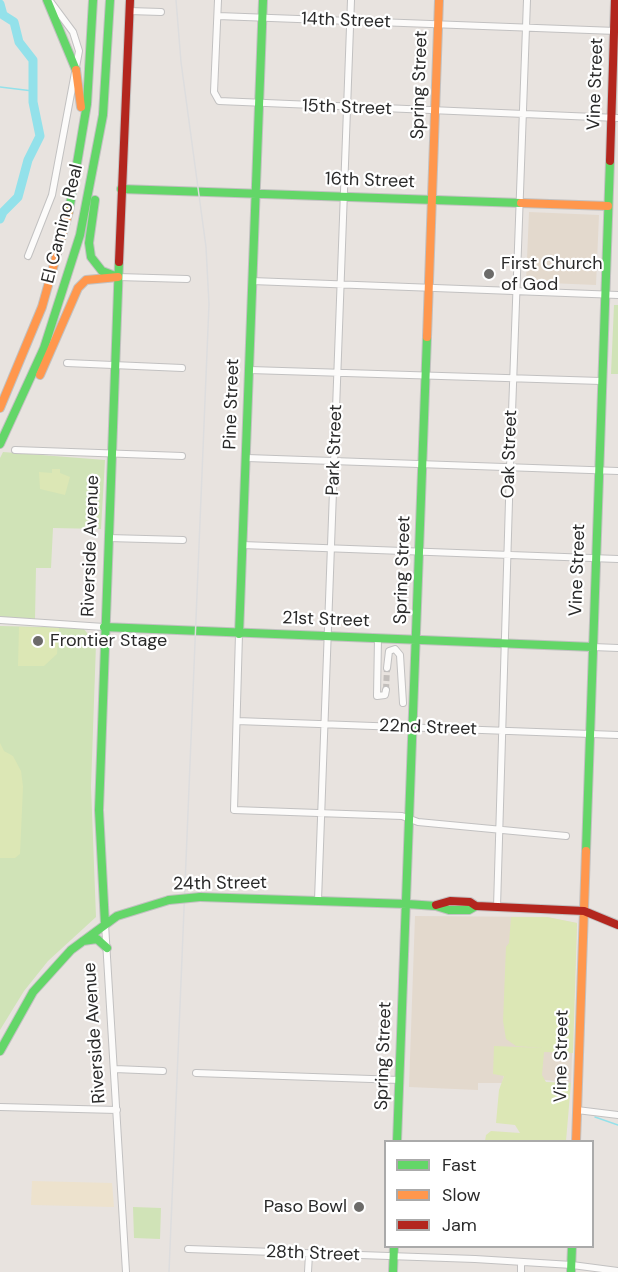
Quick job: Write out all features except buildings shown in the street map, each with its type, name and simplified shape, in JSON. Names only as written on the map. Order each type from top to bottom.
[{"type":"main road","points":[[48,0],[76,70],[81,95],[75,161],[76,182]]},
{"type":"main road","name":"El Camino Real","points":[[0,408],[42,307],[59,255],[76,182],[88,96],[93,0]]},
{"type":"main road","name":"El Camino Real","points":[[0,444],[44,348],[67,282],[90,189],[103,115],[110,0]]},
{"type":"main road","name":"Riverside Avenue","points":[[105,924],[99,810],[104,627],[130,0]]},
{"type":"main road","name":"Pine Street","points":[[239,633],[263,0]]},
{"type":"main road","name":"Spring Street","points":[[398,1140],[439,0]]},
{"type":"main road","name":"Vine Street","points":[[576,1140],[604,294],[615,118],[615,0]]},
{"type":"main road","points":[[103,115],[104,139],[89,250],[98,267],[118,277]]},
{"type":"main road","name":"16th Street","points":[[121,189],[608,206]]},
{"type":"main road","points":[[0,452],[48,359],[78,288],[86,280],[118,277]]},
{"type":"main road","name":"21st Street","points":[[104,627],[593,647]]},
{"type":"main road","name":"24th Street","points":[[0,1051],[33,992],[83,941],[105,924],[131,911],[169,900],[200,897],[435,906],[450,901],[470,902],[476,906],[584,910],[618,925]]},
{"type":"main road","points":[[83,941],[97,939],[106,948]]},
{"type":"main road","points":[[393,1272],[394,1248]]},
{"type":"main road","points":[[571,1269],[572,1248]]},
{"type":"street","points":[[28,256],[52,195],[76,70],[77,41],[48,0]]},
{"type":"street","points":[[218,0],[218,16]]},
{"type":"street","name":"Park Street","points":[[318,900],[351,0]]},
{"type":"street","name":"Oak Street","points":[[497,907],[513,379],[528,0]]},
{"type":"street","points":[[129,11],[161,12]]},
{"type":"street","name":"14th Street","points":[[218,16],[616,31]]},
{"type":"street","name":"15th Street","points":[[218,16],[214,92],[219,101],[615,118]]},
{"type":"street","points":[[68,51],[72,84]]},
{"type":"street","name":"16th Street","points":[[608,206],[618,206]]},
{"type":"street","points":[[118,277],[187,279]]},
{"type":"street","points":[[252,281],[618,295]]},
{"type":"street","points":[[67,363],[182,368]]},
{"type":"street","points":[[250,370],[602,381]]},
{"type":"street","points":[[15,450],[182,456]]},
{"type":"street","points":[[247,458],[618,471]]},
{"type":"street","points":[[108,537],[183,540]]},
{"type":"street","points":[[242,545],[618,559]]},
{"type":"street","points":[[0,620],[104,627]]},
{"type":"street","name":"Pine Street","points":[[239,633],[235,707],[237,721],[234,810],[322,813]]},
{"type":"street","points":[[378,639],[377,696],[385,695],[386,690]]},
{"type":"street","points":[[400,639],[400,679],[415,681]]},
{"type":"street","name":"21st Street","points":[[593,647],[618,648]]},
{"type":"street","points":[[387,668],[389,651],[395,649],[400,655]]},
{"type":"street","points":[[403,703],[404,681]]},
{"type":"street","name":"22nd Street","points":[[237,721],[618,735]]},
{"type":"street","points":[[322,813],[410,818],[419,822],[566,836]]},
{"type":"street","name":"Riverside Avenue","points":[[105,924],[126,1272]]},
{"type":"street","points":[[115,1069],[163,1071]]},
{"type":"street","points":[[196,1073],[400,1080]]},
{"type":"street","points":[[0,1107],[117,1110]]},
{"type":"street","points":[[577,1110],[618,1115]]},
{"type":"street","name":"28th Street","points":[[188,1249],[521,1262],[571,1269],[618,1272]]},
{"type":"street","points":[[308,1272],[309,1254]]},
{"type":"street","points":[[521,1262],[521,1272]]},
{"type":"shaded area","points":[[529,212],[599,215],[596,285],[526,282]]},
{"type":"shaded area","points":[[415,916],[547,917],[577,923],[571,1083],[504,1075],[502,1083],[478,1083],[478,1090],[409,1087]]},
{"type":"green space","points":[[614,305],[618,305],[618,374],[611,374]]},
{"type":"green space","points":[[3,452],[105,460],[101,529],[53,528],[51,568],[36,568],[35,619],[0,617],[0,458]]},
{"type":"green space","points":[[52,469],[60,469],[60,473],[70,477],[65,495],[40,489],[39,472],[52,473]]},
{"type":"green space","points":[[0,626],[83,628],[96,644],[91,787],[96,917],[48,961],[24,991],[0,1030]]},
{"type":"green space","name":"Frontier Stage","points":[[19,627],[59,628],[57,654],[44,666],[18,666]]},
{"type":"green space","points":[[0,743],[4,751],[13,756],[21,771],[23,787],[20,854],[15,858],[0,858]]},
{"type":"green space","points":[[511,917],[547,917],[577,923],[573,1053],[544,1052],[542,1075],[546,1082],[571,1083],[566,1140],[485,1140],[486,1135],[491,1131],[520,1133],[515,1125],[496,1123],[499,1090],[504,1076],[493,1074],[494,1046],[544,1048],[516,1046],[506,1039],[503,1021],[506,947],[509,943]]},
{"type":"green space","points":[[133,1207],[161,1208],[160,1239],[134,1238]]},
{"type":"sand","points":[[32,1181],[112,1183],[114,1207],[31,1205]]},
{"type":"waterway","points":[[0,4],[3,15],[14,22],[19,42],[33,60],[33,102],[40,136],[28,160],[18,197],[3,212],[0,219]]},
{"type":"waterway","points":[[0,87],[33,91]]},
{"type":"waterway","points":[[595,1117],[618,1125]]},
{"type":"tunnel","points":[[386,690],[387,668]]},
{"type":"railway","points":[[169,1272],[209,304],[206,247],[181,62],[176,0]]},
{"type":"traffic: fast","points":[[47,0],[76,70]]},
{"type":"traffic: fast","points":[[69,211],[87,104],[93,0]]},
{"type":"traffic: fast","points":[[0,444],[44,348],[80,235],[103,115],[110,0]]},
{"type":"traffic: fast","points":[[239,634],[263,0]]},
{"type":"traffic: fast","points":[[586,851],[610,161]]},
{"type":"traffic: fast","points":[[121,189],[521,203]]},
{"type":"traffic: fast","points":[[95,200],[89,243],[91,257],[102,271],[115,276]]},
{"type":"traffic: fast","points":[[105,924],[99,810],[119,262]]},
{"type":"traffic: fast","points":[[397,1140],[427,337]]},
{"type":"traffic: fast","points":[[104,627],[593,647]]},
{"type":"traffic: fast","points":[[200,897],[407,904],[436,906],[449,910],[469,910],[476,906]]},
{"type":"traffic: fast","points":[[169,900],[200,897]]},
{"type":"traffic: fast","points":[[0,1051],[33,992],[71,950],[117,916],[169,900]]},
{"type":"traffic: fast","points":[[83,941],[97,939],[107,948]]},
{"type":"traffic: fast","points":[[393,1272],[394,1248]]},
{"type":"traffic: fast","points":[[571,1272],[572,1248]]},
{"type":"traffic: slow","points":[[427,337],[439,0]]},
{"type":"traffic: slow","points":[[76,70],[81,107]]},
{"type":"traffic: slow","points":[[521,203],[608,206]]},
{"type":"traffic: slow","points":[[0,408],[42,307],[69,211]]},
{"type":"traffic: slow","points":[[40,375],[78,288],[86,280],[118,277]]},
{"type":"traffic: slow","points":[[576,1140],[586,851]]},
{"type":"traffic: jam","points":[[119,262],[130,0]]},
{"type":"traffic: jam","points":[[610,161],[615,0]]},
{"type":"traffic: jam","points":[[436,905],[450,901],[470,902],[476,906],[584,911],[618,925]]},
{"type":"place","name":"First Church of God","points":[[489,274]]},
{"type":"place","name":"Frontier Stage","points":[[38,641]]},
{"type":"place","name":"Paso Bowl","points":[[359,1207]]}]
